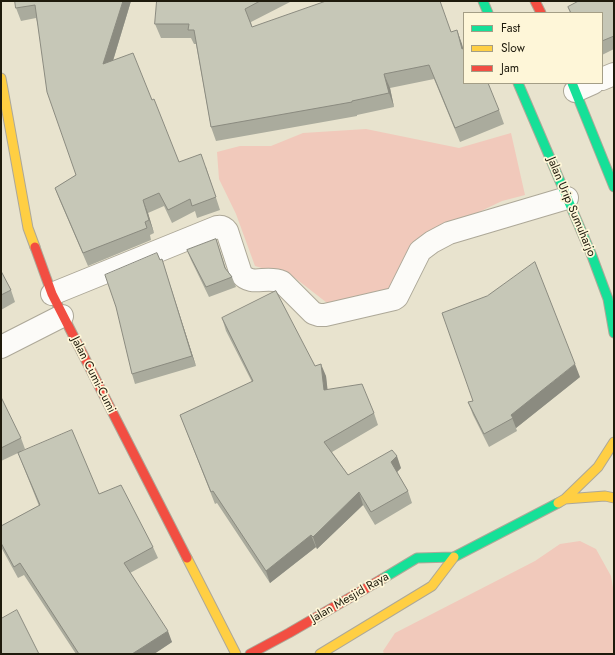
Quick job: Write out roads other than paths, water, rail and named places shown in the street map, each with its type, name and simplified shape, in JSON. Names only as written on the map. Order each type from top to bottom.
[{"type":"main road","points":[[483,1],[488,12]]},
{"type":"main road","points":[[535,1],[540,12]]},
{"type":"main road","name":"Jalan Cumi-Cumi","points":[[1,78],[28,228],[52,294],[236,654]]},
{"type":"main road","name":"Jalan Urip Sumuharjo","points":[[518,84],[592,256],[608,299],[614,333]]},
{"type":"main road","points":[[580,86],[614,187]]},
{"type":"main road","points":[[565,499],[598,467],[614,442]]},
{"type":"main road","points":[[565,499],[605,496],[614,498]]},
{"type":"main road","name":"Jalan Mesjid Raya","points":[[320,654],[432,586],[454,557],[565,499]]},
{"type":"main road","name":"Jalan Mesjid Raya","points":[[250,654],[289,633],[417,558],[454,557]]},
{"type":"street","points":[[603,79],[614,74]]},
{"type":"street","points":[[52,294],[222,226],[227,231],[241,274],[245,279],[251,281],[276,280],[282,282],[313,313],[325,315],[394,299],[420,250],[449,233],[567,198]]},
{"type":"street","points":[[1,347],[62,316]]}]
